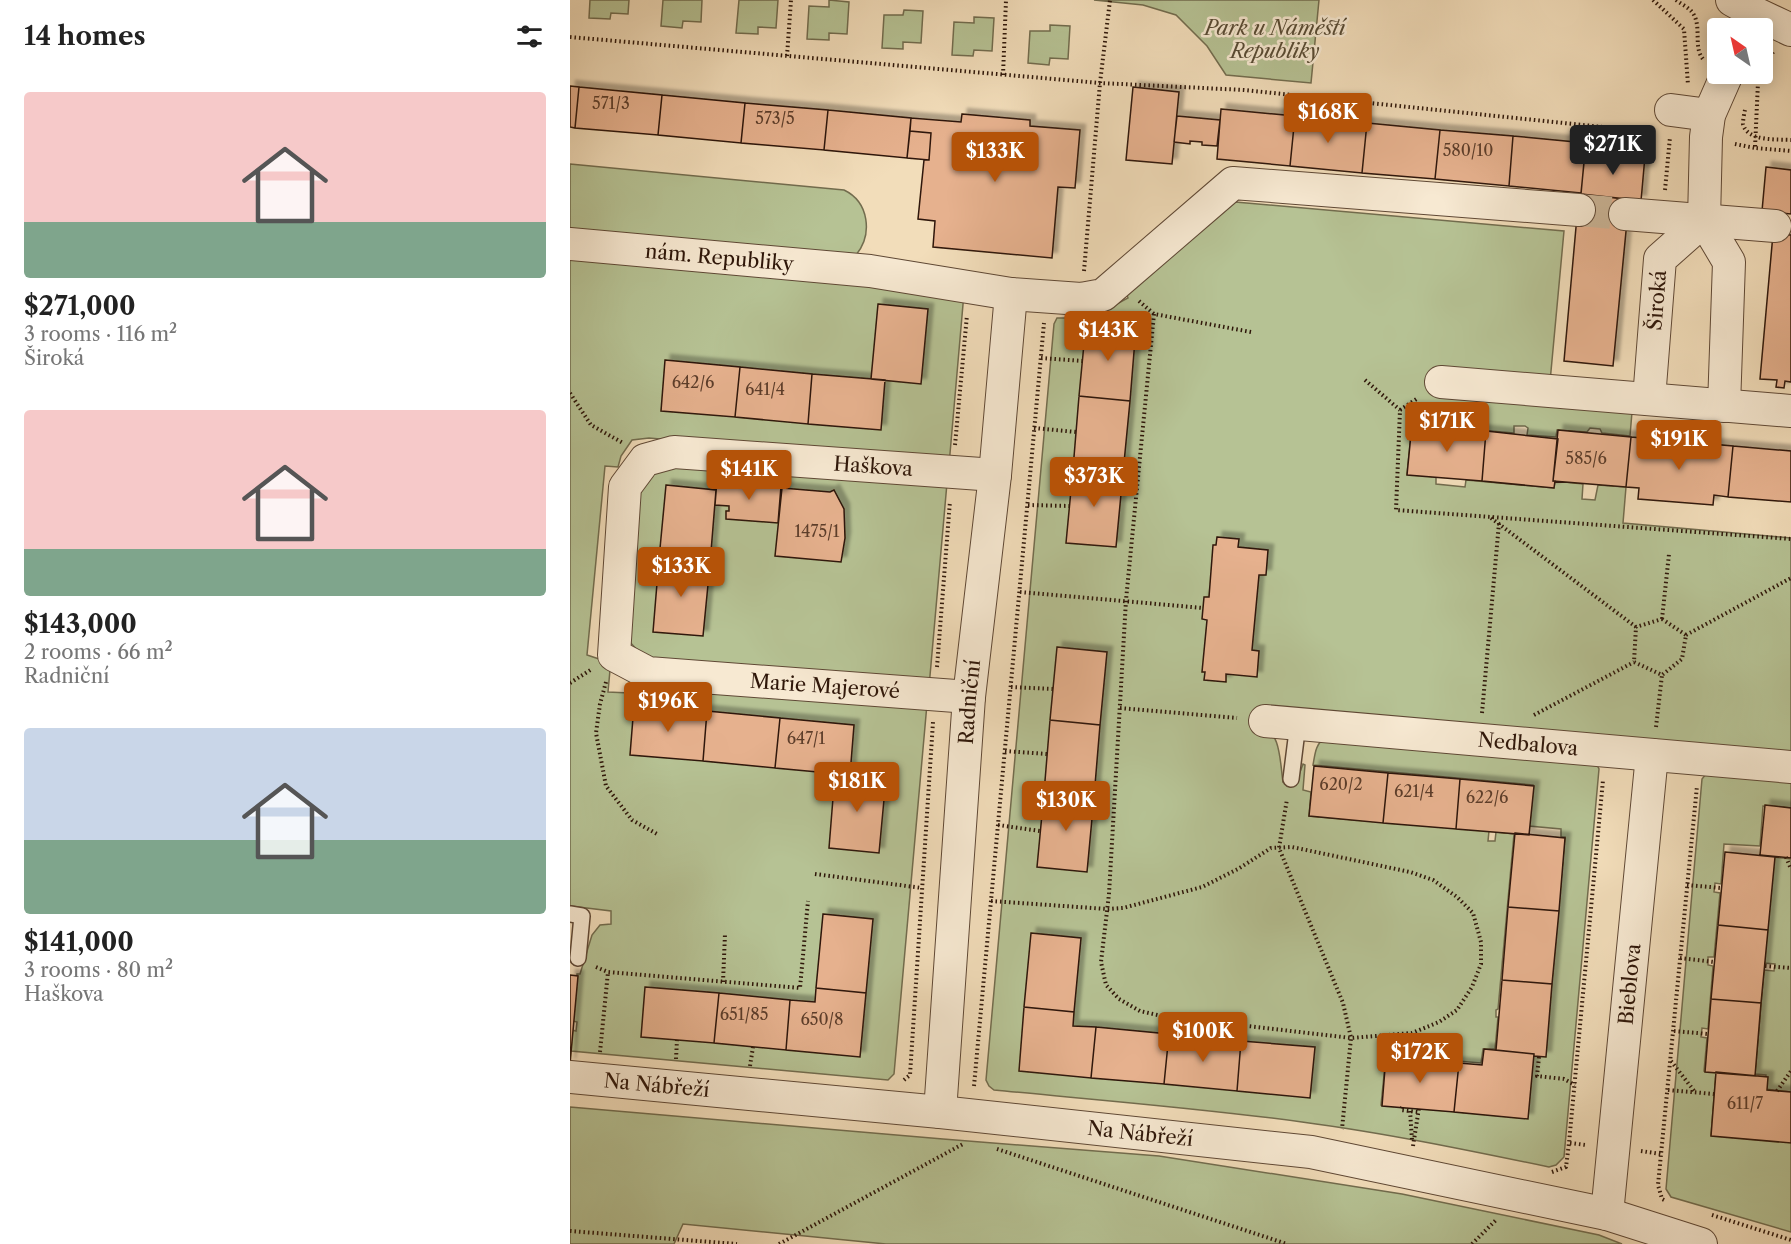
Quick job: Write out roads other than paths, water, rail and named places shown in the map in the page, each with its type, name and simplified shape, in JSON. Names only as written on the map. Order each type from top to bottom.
[{"type":"street","points":[[1747,14],[1783,39]]},
{"type":"street","points":[[1715,84],[1706,137],[1704,220],[1730,261],[1724,406]]},
{"type":"street","points":[[1665,121],[1708,115]]},
{"type":"street","name":"nám. Republiky","points":[[570,244],[870,271],[1011,294],[1081,299],[1102,295],[1233,183],[1579,210]]},
{"type":"street","points":[[1625,214],[1775,226]]},
{"type":"street","name":"Široká","points":[[1649,399],[1660,259],[1704,220]]},
{"type":"street","name":"Radniční","points":[[940,1112],[969,697],[995,475],[1011,294]]},
{"type":"street","points":[[1441,382],[1791,411]]},
{"type":"street","name":"Haškova","points":[[614,655],[625,487],[645,460],[674,452],[995,475]]},
{"type":"street","name":"Marie Majerové","points":[[614,655],[648,673],[969,697]]},
{"type":"street","name":"Nedbalova","points":[[1265,721],[1791,767]]},
{"type":"street","name":"Bieblova","points":[[1607,1214],[1652,755]]},
{"type":"street","name":"Na Nábřeží","points":[[570,1077],[940,1112],[984,1131],[1311,1152],[1607,1214],[1701,1244]]},
{"type":"lane","points":[[1291,779],[1298,723]]},
{"type":"lane","points":[[570,914],[582,915],[578,958]]},
{"type":"tunnel","points":[[1579,210],[1625,214]]},
{"type":"park label","name":"Park u Náměstí Republiky","points":[[1275,40]]}]
